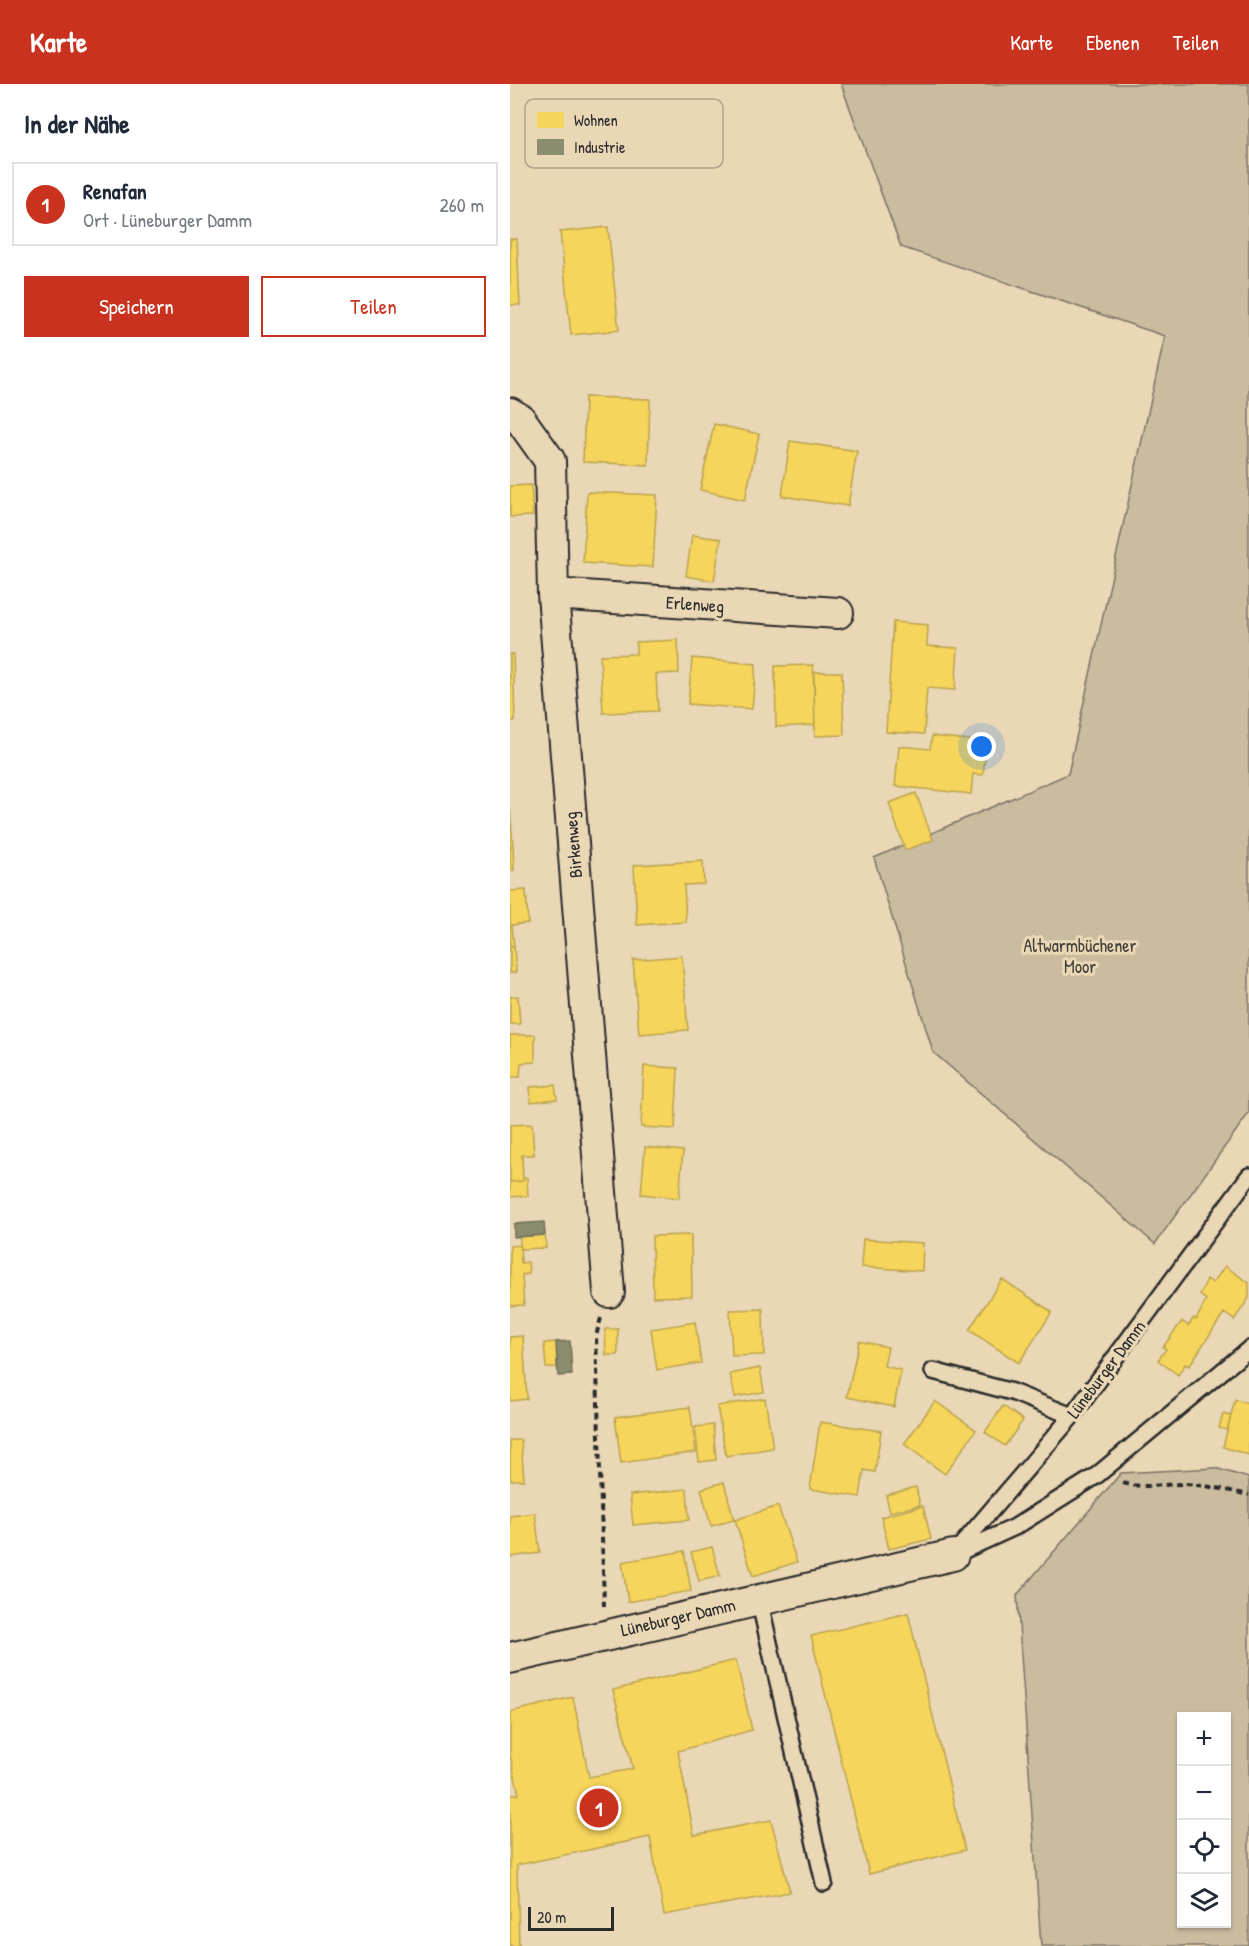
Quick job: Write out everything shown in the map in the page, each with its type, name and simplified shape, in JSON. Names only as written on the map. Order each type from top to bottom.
[{"type":"street","name":"Birkenweg","points":[[510,413],[520,419],[550,461],[553,594],[609,1292]]},
{"type":"street","name":"Erlenweg","points":[[553,594],[838,613]]},
{"type":"street","name":"Lüneburger Damm","points":[[510,1658],[605,1634],[953,1555]]},
{"type":"lane","name":"Lüneburger Damm","points":[[953,1555],[1072,1416],[1249,1176]]},
{"type":"lane","name":"Lüneburger Damm","points":[[953,1555],[1015,1527],[1096,1476],[1249,1349]]},
{"type":"lane","points":[[933,1371],[1012,1392],[1072,1416]]},
{"type":"lane","points":[[759,1599],[824,1883]]},
{"type":"path","points":[[605,1634],[596,1336],[609,1292]]},
{"type":"path","points":[[1096,1476],[1135,1487],[1183,1484],[1213,1487],[1249,1495]]},
{"type":"green space","name":"Altwarmbüchener Moor","points":[[841,84],[1249,84],[1249,1113],[1155,1244],[933,1052],[874,858],[1068,774],[1165,336],[901,247]]},
{"type":"green space","points":[[1215,1468],[1249,1478],[1249,1946],[1041,1946],[1017,1595],[1121,1473]]},
{"type":"building: Wohnen","points":[[608,227],[619,330],[571,335],[560,232]]},
{"type":"building: Wohnen","points":[[510,239],[517,239],[520,305],[510,305]]},
{"type":"building: Wohnen","points":[[585,397],[650,399],[648,465],[583,462]]},
{"type":"building: Wohnen","points":[[714,424],[759,434],[745,500],[700,490]]},
{"type":"building: Wohnen","points":[[790,441],[857,451],[848,506],[782,496]]},
{"type":"building: Wohnen","points":[[531,485],[533,516],[510,517],[510,486]]},
{"type":"building: Wohnen","points":[[587,492],[657,495],[653,567],[583,563]]},
{"type":"building: Wohnen","points":[[692,535],[721,539],[714,581],[686,576]]},
{"type":"building: Wohnen","points":[[893,622],[928,625],[927,646],[958,648],[955,690],[927,688],[924,734],[886,732]]},
{"type":"building: Wohnen","points":[[678,640],[679,673],[656,674],[658,711],[603,713],[600,655],[636,654],[636,642]]},
{"type":"building: Wohnen","points":[[510,654],[513,654],[515,721],[510,721]]},
{"type":"building: Wohnen","points":[[692,658],[756,664],[752,709],[688,704]]},
{"type":"building: Wohnen","points":[[813,665],[815,725],[776,727],[775,666]]},
{"type":"building: Wohnen","points":[[814,672],[842,672],[844,735],[815,736]]},
{"type":"building: Wohnen","points":[[932,736],[987,742],[983,775],[973,774],[971,794],[895,786],[899,746],[930,749]]},
{"type":"building: Wohnen","points":[[916,793],[933,840],[905,850],[889,803]]},
{"type":"building: Wohnen","points":[[510,806],[513,847],[510,847]]},
{"type":"building: Wohnen","points":[[510,847],[513,847],[514,870],[510,871]]},
{"type":"building: Wohnen","points":[[703,861],[704,884],[684,885],[686,922],[637,925],[634,865]]},
{"type":"building: Wohnen","points":[[526,890],[528,923],[512,925],[514,947],[510,947],[510,891]]},
{"type":"building: Wohnen","points":[[510,947],[514,947],[516,972],[510,973]]},
{"type":"building: Wohnen","points":[[682,956],[688,1030],[639,1034],[633,960]]},
{"type":"building: Wohnen","points":[[518,996],[520,1024],[510,1024],[510,997]]},
{"type":"building: Wohnen","points":[[510,1035],[535,1035],[535,1062],[521,1063],[520,1077],[510,1077]]},
{"type":"building: Wohnen","points":[[644,1066],[678,1068],[675,1129],[641,1127]]},
{"type":"building: Wohnen","points":[[555,1085],[557,1099],[531,1102],[530,1087]]},
{"type":"building: Wohnen","points":[[532,1124],[534,1155],[522,1155],[523,1181],[510,1182],[510,1125]]},
{"type":"building: Wohnen","points":[[645,1147],[683,1151],[679,1198],[641,1194]]},
{"type":"building: Wohnen","points":[[523,1178],[527,1178],[528,1196],[510,1197],[510,1182],[523,1181]]},
{"type":"building: Wohnen","points":[[545,1235],[546,1248],[520,1249],[520,1237]]},
{"type":"building: Wohnen","points":[[691,1235],[692,1296],[653,1297],[652,1236]]},
{"type":"building: Wohnen","points":[[863,1239],[923,1243],[922,1271],[861,1267]]},
{"type":"building: Wohnen","points":[[520,1245],[521,1263],[528,1262],[529,1274],[522,1275],[524,1305],[510,1306],[510,1246]]},
{"type":"building: Wohnen","points":[[1225,1266],[1249,1283],[1249,1298],[1234,1320],[1224,1313],[1189,1366],[1185,1364],[1178,1375],[1158,1360],[1166,1349],[1163,1347],[1182,1321],[1188,1326],[1194,1318],[1196,1320],[1206,1300],[1200,1295],[1207,1279],[1213,1283]]},
{"type":"building: Wohnen","points":[[1002,1279],[1052,1312],[1019,1363],[969,1330]]},
{"type":"building: Wohnen","points":[[763,1309],[764,1355],[732,1356],[730,1310]]},
{"type":"building: Wohnen","points":[[695,1322],[701,1363],[657,1370],[651,1329]]},
{"type":"building: Wohnen","points":[[605,1329],[618,1329],[618,1355],[606,1355]]},
{"type":"building: Wohnen","points":[[523,1336],[527,1399],[510,1401],[510,1337]]},
{"type":"building: Wohnen","points":[[859,1341],[888,1347],[884,1366],[901,1370],[894,1407],[847,1397]]},
{"type":"building: Wohnen","points":[[556,1342],[557,1367],[546,1368],[544,1343]]},
{"type":"building: Wohnen","points":[[760,1368],[764,1392],[735,1397],[730,1374]]},
{"type":"building: Wohnen","points":[[765,1398],[773,1448],[726,1456],[717,1406]]},
{"type":"building: Wohnen","points":[[1235,1400],[1249,1403],[1249,1455],[1223,1447]]},
{"type":"building: Wohnen","points":[[935,1401],[976,1430],[945,1474],[904,1444]]},
{"type":"building: Wohnen","points":[[1003,1406],[1023,1420],[1005,1446],[985,1432]]},
{"type":"building: Wohnen","points":[[690,1407],[696,1452],[621,1463],[615,1417]]},
{"type":"building: Wohnen","points":[[1223,1414],[1231,1416],[1227,1430],[1219,1428]]},
{"type":"building: Wohnen","points":[[820,1422],[881,1431],[875,1472],[864,1470],[860,1497],[810,1489]]},
{"type":"building: Wohnen","points":[[713,1425],[716,1460],[699,1462],[695,1427]]},
{"type":"building: Wohnen","points":[[510,1440],[521,1440],[524,1480],[510,1480]]},
{"type":"building: Wohnen","points":[[724,1482],[734,1520],[711,1526],[701,1489]]},
{"type":"building: Wohnen","points":[[916,1487],[920,1505],[890,1512],[886,1495]]},
{"type":"building: Wohnen","points":[[687,1489],[689,1520],[633,1525],[630,1495]]},
{"type":"building: Wohnen","points":[[778,1506],[797,1562],[753,1576],[735,1520]]},
{"type":"building: Wohnen","points":[[923,1506],[931,1539],[889,1549],[881,1517]]},
{"type":"building: Wohnen","points":[[535,1513],[540,1553],[510,1557],[510,1516]]},
{"type":"building: Wohnen","points":[[712,1547],[720,1576],[699,1581],[691,1552]]},
{"type":"building: Wohnen","points":[[684,1551],[691,1591],[628,1602],[622,1562]]},
{"type":"building: Wohnen","points":[[908,1613],[965,1850],[869,1874],[811,1636]]},
{"type":"building: Wohnen","points":[[736,1660],[752,1730],[678,1751],[694,1835],[771,1820],[790,1892],[664,1915],[650,1837],[517,1865],[519,1946],[510,1946],[510,1795],[519,1794],[510,1755],[510,1712],[573,1697],[589,1777],[633,1769],[613,1690]]},
{"type":"building: Industrie","points":[[544,1222],[545,1235],[514,1237],[514,1224]]},
{"type":"building: Industrie","points":[[570,1341],[572,1375],[558,1376],[556,1342]]},
{"type":"place","name":"Renafan","points":[[599,1808]]}]
